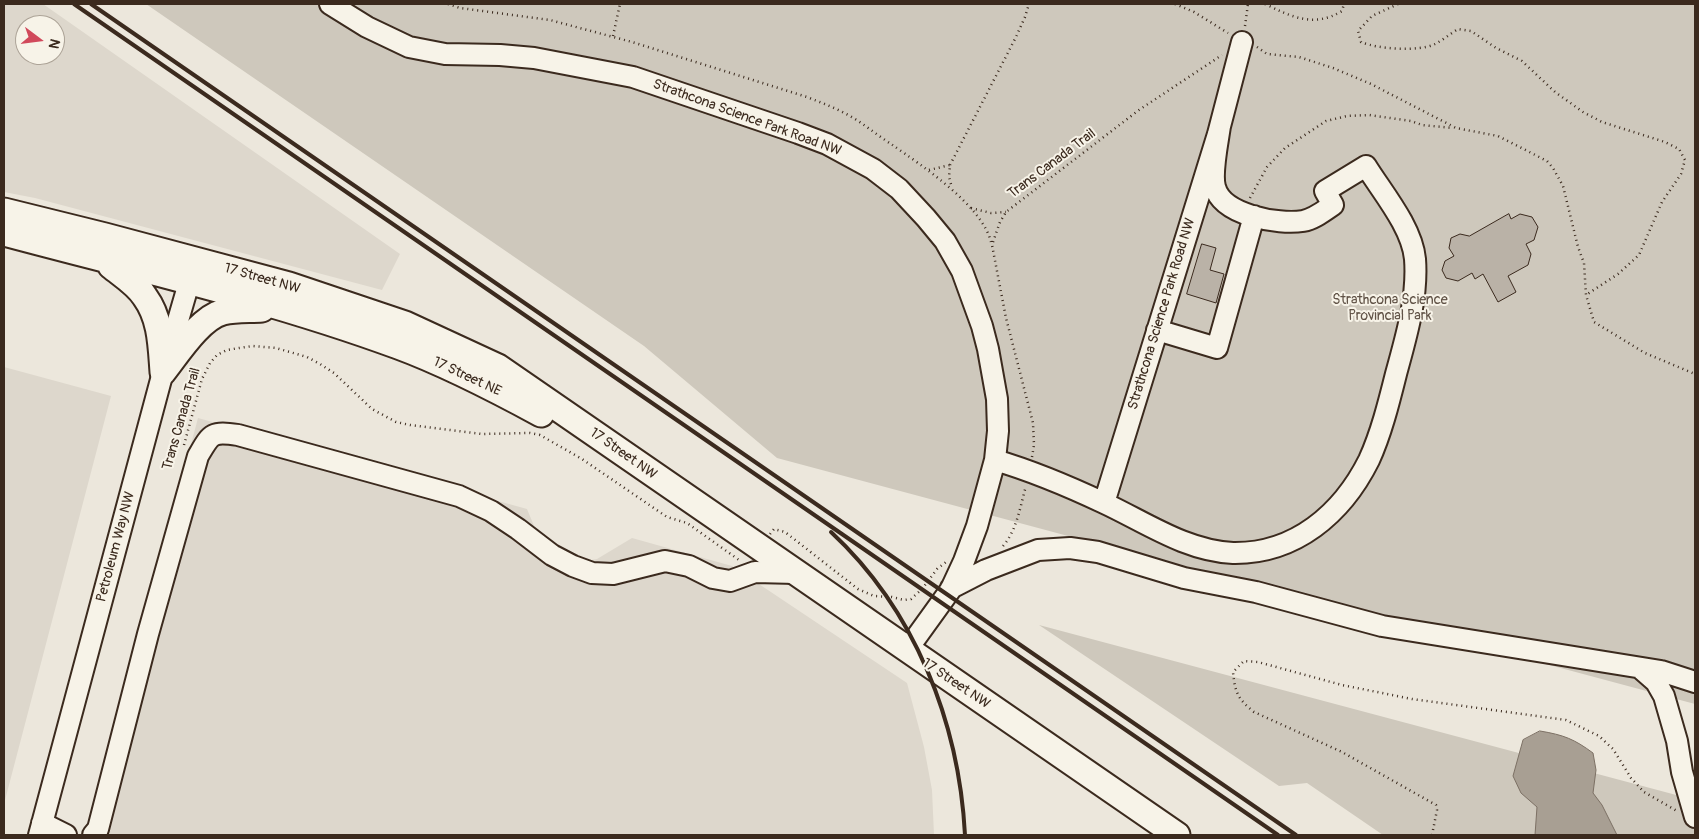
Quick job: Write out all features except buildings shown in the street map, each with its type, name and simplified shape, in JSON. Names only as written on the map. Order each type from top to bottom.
[{"type":"main road","name":"17 Street NW","points":[[4,211],[192,271],[281,308]]},
{"type":"main road","points":[[4,233],[104,260],[192,271]]},
{"type":"main road","points":[[104,260],[134,284],[145,296],[154,312],[160,330],[163,372]]},
{"type":"main road","name":"17 Street NW","points":[[192,271],[289,285],[414,328],[498,367],[1176,835]]},
{"type":"main road","points":[[163,372],[211,317],[224,312],[281,308]]},
{"type":"main road","name":"17 Street NE","points":[[281,308],[399,346],[481,383],[643,468]]},
{"type":"street","name":"Strathcona Science Park Road NW","points":[[330,4],[366,27],[408,47],[445,54],[534,58],[633,77],[827,144],[873,169],[899,190],[926,218],[944,241],[962,271],[988,349],[997,399],[998,431],[995,460],[977,526],[964,561],[951,588],[907,650]]},
{"type":"street","name":"Strathcona Science Park Road NW","points":[[1104,503],[1220,126],[1242,42]]},
{"type":"street","name":"Strathcona Science Park Road NW","points":[[995,460],[1030,471],[1104,503],[1177,540],[1204,550],[1233,553],[1259,551],[1289,542],[1314,529],[1333,513],[1356,483],[1370,458],[1387,408],[1411,321],[1415,258],[1411,242],[1403,224],[1366,166],[1325,191],[1333,205],[1318,215],[1303,221],[1287,221],[1237,211],[1221,199],[1214,187],[1214,168],[1220,126]]},
{"type":"street","points":[[1157,330],[1217,348],[1249,214]]},
{"type":"street","name":"Petroleum Way NW","points":[[41,829],[163,372],[192,271]]},
{"type":"street","points":[[93,835],[98,829],[148,634],[198,456],[209,438],[220,432],[238,435],[459,496],[491,511],[518,529],[552,556],[592,573],[612,574],[664,561],[689,566],[713,578],[730,581],[755,572],[796,573]]},
{"type":"street","points":[[951,588],[986,570],[1038,550],[1070,548],[1098,552],[1184,578],[1256,592],[1382,626],[1640,668],[1695,682]]},
{"type":"street","points":[[1640,668],[1656,682],[1664,696],[1677,741],[1687,814]]},
{"type":"street","points":[[41,829],[66,835]]},
{"type":"path","points":[[448,4],[480,12],[550,20],[613,37],[807,97],[850,116],[928,170],[953,190],[970,208],[984,227],[992,245],[1006,318],[1033,422],[1034,445],[1032,463]]},
{"type":"path","points":[[613,37],[620,4]]},
{"type":"path","points":[[953,190],[949,178],[950,165],[1016,37],[1029,4]]},
{"type":"path","points":[[1175,4],[1194,12],[1242,42],[1247,41],[1267,54],[1300,57],[1364,81],[1456,128]]},
{"type":"path","points":[[1242,42],[1248,4]]},
{"type":"path","points":[[1265,4],[1294,18],[1315,20],[1331,18],[1342,11],[1344,4]]},
{"type":"path","points":[[1398,4],[1372,16],[1358,31],[1361,42],[1370,46],[1418,48],[1434,45],[1458,29],[1472,31],[1496,48],[1522,61],[1555,92],[1583,112],[1602,122],[1665,142],[1679,149],[1686,160],[1681,174],[1662,202],[1639,255],[1618,274],[1586,295]]},
{"type":"path","name":"Trans Canada Trail","points":[[992,245],[1000,222],[1006,212],[1140,110],[1242,42]]},
{"type":"path","points":[[1249,214],[1267,167],[1286,148],[1326,121],[1347,116],[1369,115],[1410,121],[1422,126],[1456,128],[1498,136],[1547,161],[1554,168],[1563,186],[1578,247],[1584,263],[1586,295],[1594,322],[1645,353],[1695,374]]},
{"type":"path","points":[[928,170],[950,165]]},
{"type":"path","points":[[970,208],[992,212],[1006,212]]},
{"type":"path","name":"Trans Canada Trail","points":[[184,446],[202,379],[210,363],[227,350],[253,346],[276,348],[307,357],[320,364],[334,373],[372,409],[396,422],[482,434],[530,433],[540,435],[582,459],[667,517],[687,524],[740,561],[745,562]]},
{"type":"path","points":[[1000,548],[1008,540],[1014,529],[1026,484]]},
{"type":"path","points":[[769,536],[774,529],[786,532],[849,583],[874,596],[904,600],[914,597],[937,569],[949,561]]},
{"type":"path","points":[[1432,835],[1437,810],[1436,805],[1342,752],[1254,712],[1244,704],[1235,691],[1233,672],[1244,661],[1258,662],[1342,685],[1412,699],[1566,720],[1599,736],[1613,749],[1631,778],[1644,792],[1687,814]]},
{"type":"shaded area","points":[[4,4],[43,4],[59,15],[15,15],[15,65],[65,65],[65,19],[400,254],[382,290],[35,198],[4,192]]},
{"type":"shaded area","points":[[4,367],[111,396],[4,804]]},
{"type":"shaded area","points":[[198,418],[527,509],[539,538],[546,547],[585,561],[597,559],[632,538],[732,566],[907,683],[924,747],[932,790],[934,835],[87,835]]},
{"type":"shaded area","points":[[1540,731],[1568,738],[1593,753],[1596,770],[1593,793],[1602,805],[1617,835],[1535,835],[1537,807],[1521,793],[1513,776],[1523,740]]},
{"type":"green space","name":"Strathcona Science Provincial Park","points":[[146,4],[1695,4],[1695,704],[777,458],[644,346]]},
{"type":"green space","points":[[1039,625],[1695,800],[1695,835],[1383,835],[1307,783],[1279,786]]},
{"type":"railway","points":[[74,4],[1278,835]]},
{"type":"railway","points":[[91,4],[1296,835]]},
{"type":"railway","points":[[831,532],[861,563],[887,596],[909,632],[927,670],[942,710],[953,751],[961,793],[965,835]]}]
